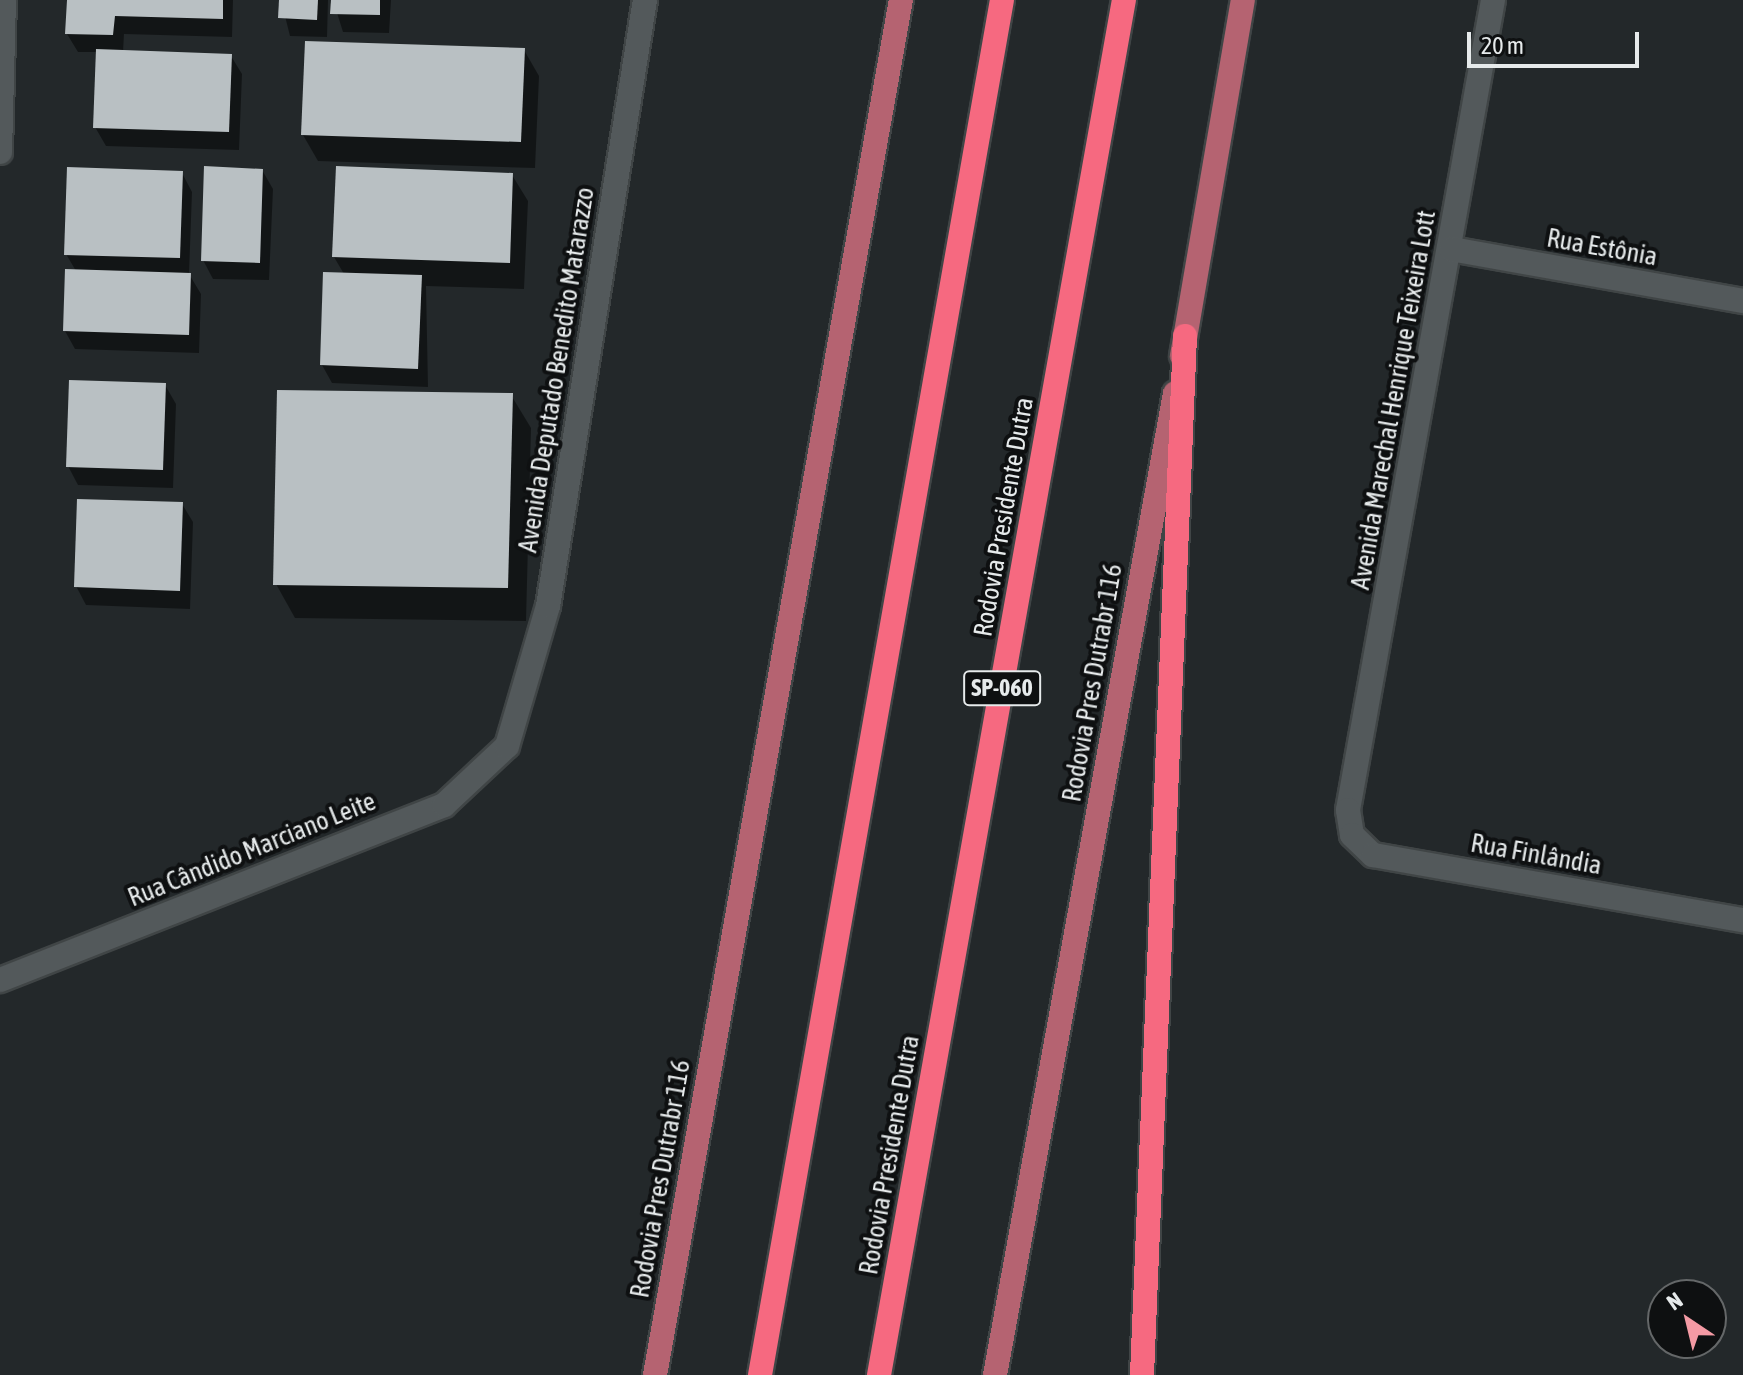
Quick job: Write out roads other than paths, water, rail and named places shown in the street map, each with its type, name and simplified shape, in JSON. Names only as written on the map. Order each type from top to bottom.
[{"type":"highway","points":[[760,1375],[1002,0]]},
{"type":"highway","name":"Rodovia Presidente Dutra","points":[[879,1375],[1124,0]]},
{"type":"highway","points":[[1142,1375],[1185,336]]},
{"type":"main road","name":"Rodovia Pres Dutrabr 116","points":[[655,1375],[901,0]]},
{"type":"main road","name":"Rodovia Pres Dutrabr 116","points":[[995,1375],[1185,336],[1243,0]]},
{"type":"street","points":[[0,152],[4,0]]},
{"type":"street","name":"Avenida Deputado Benedito Matarazzo","points":[[507,746],[548,606],[645,0]]},
{"type":"street","name":"Avenida Marechal Henrique Teixeira Lott","points":[[1348,810],[1451,249],[1493,0]]},
{"type":"street","name":"Rua Estônia","points":[[1451,249],[1743,301]]},
{"type":"street","name":"Rua Cândido Marciano Leite","points":[[0,980],[444,805],[507,746]]},
{"type":"street","name":"Rua Finlândia","points":[[1348,810],[1352,835],[1373,855],[1743,920]]}]
